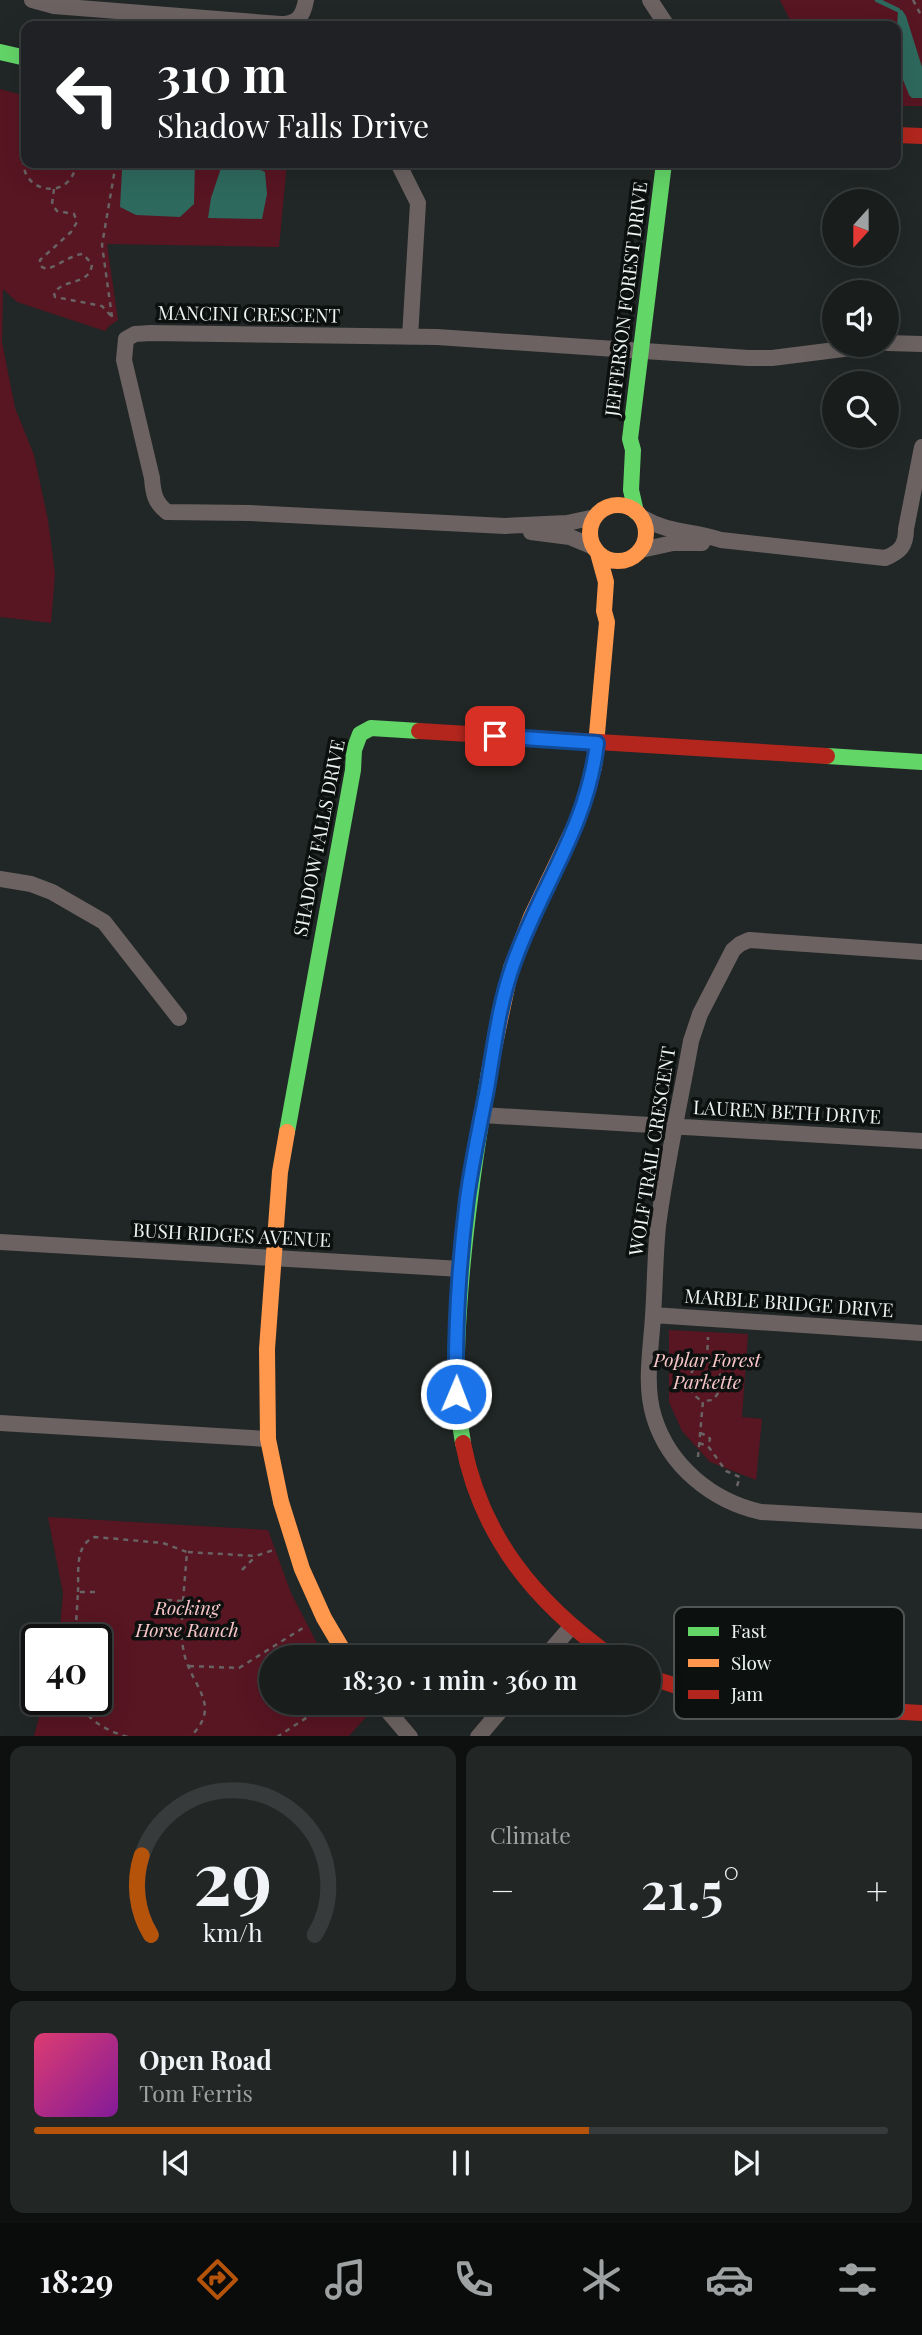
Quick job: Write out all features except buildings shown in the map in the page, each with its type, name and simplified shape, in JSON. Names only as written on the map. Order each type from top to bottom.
[{"type":"street","points":[[32,0],[54,6],[242,21]]},
{"type":"street","points":[[297,21],[306,0]]},
{"type":"street","points":[[650,0],[664,21]]},
{"type":"street","points":[[0,51],[21,57]]},
{"type":"street","points":[[901,135],[922,136]]},
{"type":"street","points":[[400,168],[418,203],[410,337]]},
{"type":"street","name":"JEFFERSON FOREST DRIVE","points":[[599,514],[615,488],[625,448],[630,439],[663,168]]},
{"type":"street","name":"MANCINI CRESCENT","points":[[599,514],[567,523],[505,526],[250,513],[167,512],[158,505],[124,360],[126,340],[135,334],[151,333],[410,337],[772,358],[822,352]]},
{"type":"street","points":[[899,343],[922,344]]},
{"type":"street","name":"JEFFERSON FOREST DRIVE","points":[[630,439],[633,450],[631,490],[638,514]]},
{"type":"street","points":[[595,1645],[570,1628],[536,1593],[509,1558],[484,1511],[468,1467],[458,1420],[456,1394],[461,1269],[468,1196],[503,1003],[512,967],[525,933],[578,823],[594,766],[607,622],[604,611],[606,582],[590,535],[599,514],[618,505],[666,530],[703,534],[721,540],[885,558],[897,554],[906,542],[906,529],[922,447]]},
{"type":"street","points":[[607,622],[613,612],[619,583],[637,553],[646,531],[638,514]]},
{"type":"street","name":"MANCINI CRESCENT","points":[[505,526],[570,537],[596,550]]},
{"type":"street","points":[[596,550],[609,560],[617,562],[673,543],[721,540]]},
{"type":"street","name":"SHADOW FALLS DRIVE","points":[[272,1259],[276,1197],[289,1114],[354,750],[360,734],[372,728],[922,762]]},
{"type":"street","points":[[0,879],[31,884],[52,892],[104,922],[179,1018]]},
{"type":"street","name":"WOLF TRAIL CRESCENT","points":[[922,952],[748,940],[733,950],[700,1014],[691,1041],[659,1223],[648,1377],[653,1414],[668,1447],[697,1482],[711,1493],[761,1512],[922,1521]]},
{"type":"street","name":"LAUREN BETH DRIVE","points":[[482,1115],[922,1142]]},
{"type":"street","name":"BUSH RIDGES AVENUE","points":[[0,1242],[461,1269]]},
{"type":"street","points":[[272,1259],[267,1349],[268,1439],[281,1502],[302,1569],[324,1618],[340,1645]]},
{"type":"street","name":"MARBLE BRIDGE DRIVE","points":[[653,1315],[922,1333]]},
{"type":"street","points":[[0,1423],[268,1439]]},
{"type":"street","points":[[555,1645],[570,1628]]},
{"type":"street","points":[[904,1712],[922,1713]]},
{"type":"street","points":[[391,1715],[409,1736]]},
{"type":"street","points":[[479,1736],[497,1715]]},
{"type":"path","points":[[913,0],[922,17]]},
{"type":"path","points":[[24,168],[28,179],[44,189],[63,186],[71,179],[75,168]]},
{"type":"path","points":[[54,189],[52,204],[57,211],[74,214],[77,222],[71,232],[40,260],[40,265],[46,269],[54,267],[76,254],[83,254],[92,264],[92,271],[85,279],[58,288],[54,293],[55,298],[102,306],[112,317],[102,245],[115,168]]},
{"type":"path","points":[[707,1360],[709,1336]]},
{"type":"path","points":[[707,1360],[721,1376],[719,1392],[713,1400],[703,1401],[696,1399],[691,1391],[690,1377],[696,1366],[707,1360]]},
{"type":"path","points":[[698,1457],[703,1401]]},
{"type":"path","points":[[700,1433],[710,1439],[708,1446]]},
{"type":"path","points":[[699,1443],[708,1446],[726,1471],[740,1476],[737,1486]]},
{"type":"path","points":[[76,1624],[81,1547],[87,1540],[95,1537],[163,1544],[187,1552],[256,1556],[276,1549]]},
{"type":"path","points":[[187,1552],[182,1639],[189,1666],[206,1703],[205,1714],[191,1736]]},
{"type":"path","points":[[242,1570],[256,1556]]},
{"type":"path","points":[[78,1592],[95,1592]]},
{"type":"path","points":[[167,1600],[183,1601]]},
{"type":"path","points":[[189,1666],[239,1668],[308,1625]]},
{"type":"path","points":[[88,1715],[98,1724],[126,1736]]},
{"type":"path","points":[[279,1736],[311,1715]]},
{"type":"green space","points":[[780,0],[922,0],[922,106],[901,106],[901,21],[790,21]]},
{"type":"green space","points":[[0,89],[21,95],[21,168],[287,168],[279,247],[107,244],[118,320],[105,331],[17,302],[3,289],[2,342],[15,408],[34,455],[48,520],[55,574],[51,623],[0,617]]},
{"type":"green space","name":"Poplar Forest Parkette","points":[[669,1330],[748,1334],[742,1417],[762,1419],[756,1480],[710,1462],[682,1431],[669,1402]]},
{"type":"green space","name":"Rocking Horse Ranch","points":[[48,1517],[268,1530],[291,1593],[318,1645],[259,1645],[259,1715],[366,1717],[349,1736],[34,1736],[40,1715],[112,1715],[112,1624],[60,1624],[63,1593]]},
{"type":"shaded area","points":[[898,10],[902,10],[922,67],[922,98],[912,98],[909,95],[901,74],[901,21],[897,21]]},
{"type":"shaded area","points":[[195,168],[194,204],[180,217],[136,215],[120,207],[122,170]]},
{"type":"shaded area","points":[[221,168],[256,168],[265,172],[267,194],[262,219],[208,218],[211,198]]},
{"type":"waterway","points":[[877,0],[898,10]]},
{"type":"traffic: fast","points":[[0,52],[21,57]]},
{"type":"traffic: fast","points":[[636,512],[631,490],[633,450],[630,439],[663,168]]},
{"type":"traffic: fast","points":[[287,1132],[353,770],[354,750],[360,734],[371,728],[419,731]]},
{"type":"traffic: fast","points":[[827,756],[922,762]]},
{"type":"traffic: fast","points":[[463,1443],[457,1376],[459,1310],[471,1191],[489,1072]]},
{"type":"traffic: slow","points":[[613,505],[623,505],[638,513],[644,522],[646,533],[644,544],[638,553],[623,561],[613,561],[595,549],[590,538],[590,528],[602,510],[613,505]]},
{"type":"traffic: slow","points":[[489,1072],[511,968],[531,917],[578,819],[594,767],[607,622],[604,611],[606,582],[598,553]]},
{"type":"traffic: slow","points":[[287,1132],[280,1172],[267,1349],[268,1439],[281,1502],[302,1569],[324,1618],[340,1645]]},
{"type":"traffic: jam","points":[[901,135],[922,136]]},
{"type":"traffic: jam","points":[[419,731],[827,756]]},
{"type":"traffic: jam","points":[[463,1443],[471,1477],[498,1538],[536,1590],[559,1614],[597,1645]]},
{"type":"traffic: jam","points":[[661,1681],[674,1685]]},
{"type":"traffic: jam","points":[[904,1712],[922,1713]]},
{"type":"route","points":[[456,1394],[461,1269],[468,1196],[503,1003],[512,967],[525,933],[578,823],[594,766],[597,743],[495,736]]}]
